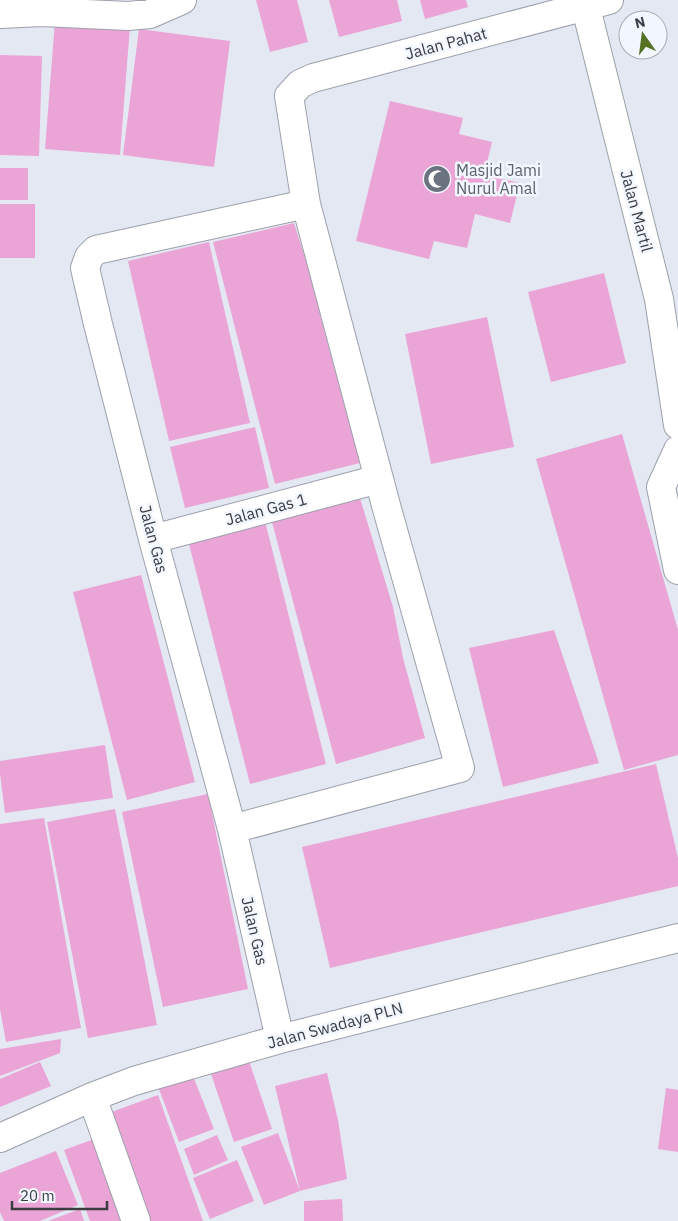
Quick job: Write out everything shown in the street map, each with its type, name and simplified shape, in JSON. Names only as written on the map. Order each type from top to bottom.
[{"type":"street","points":[[0,14],[42,12],[128,16],[150,14],[182,0]]},
{"type":"street","name":"Jalan Pahat","points":[[306,204],[289,96],[300,84],[313,78],[593,2]]},
{"type":"street","name":"Jalan Martil","points":[[593,2],[669,297],[678,425]]},
{"type":"street","points":[[232,829],[460,768],[379,479],[306,204]]},
{"type":"street","name":"Jalan Gas","points":[[280,1039],[232,829],[153,539],[85,268],[88,257],[96,250],[109,246],[306,204]]},
{"type":"street","points":[[678,450],[661,487],[678,570]]},
{"type":"street","name":"Jalan Gas 1","points":[[153,539],[379,479]]},
{"type":"street","name":"Jalan Swadaya PLN","points":[[0,1138],[92,1096],[134,1081],[280,1039],[678,938]]},
{"type":"street","points":[[92,1096],[136,1221]]},
{"type":"building","points":[[256,0],[297,0],[308,42],[270,52]]},
{"type":"building","points":[[329,0],[397,0],[402,21],[339,37]]},
{"type":"building","points":[[420,0],[466,0],[468,7],[425,19]]},
{"type":"building","points":[[55,21],[130,26],[120,155],[45,149]]},
{"type":"building","points":[[139,29],[230,41],[214,167],[123,155]]},
{"type":"building","points":[[0,55],[42,56],[39,156],[0,155]]},
{"type":"building","name":"Masjid Jami Nurul Amal","points":[[390,101],[463,118],[459,134],[492,142],[484,175],[520,183],[510,223],[475,214],[467,248],[434,241],[429,259],[356,241]]},
{"type":"building","points":[[0,168],[28,168],[28,200],[0,200]]},
{"type":"building","points":[[0,204],[35,204],[35,258],[0,258]]},
{"type":"building","points":[[294,223],[314,286],[321,319],[360,463],[275,484],[213,242]]},
{"type":"building","points":[[209,242],[250,423],[169,441],[128,261]]},
{"type":"building","points":[[604,273],[626,363],[551,382],[528,292]]},
{"type":"building","points":[[487,317],[514,447],[431,464],[405,334]]},
{"type":"building","points":[[255,427],[269,488],[185,508],[170,447]]},
{"type":"building","points":[[622,434],[678,630],[678,755],[624,770],[536,459]]},
{"type":"building","points":[[360,498],[393,607],[403,658],[425,738],[336,764],[272,522]]},
{"type":"building","points":[[265,521],[326,764],[250,784],[188,540]]},
{"type":"building","points":[[141,575],[195,782],[127,800],[73,592]]},
{"type":"building","points":[[554,630],[599,763],[503,787],[469,648]]},
{"type":"building","points":[[105,745],[113,798],[5,813],[0,761]]},
{"type":"building","points":[[656,764],[678,858],[678,886],[330,968],[302,847]]},
{"type":"building","points":[[208,794],[248,989],[163,1007],[122,812]]},
{"type":"building","points":[[115,809],[157,1025],[88,1038],[47,822]]},
{"type":"building","points":[[44,818],[81,1028],[6,1042],[0,1009],[0,824]]},
{"type":"building","points":[[61,1039],[60,1053],[0,1076],[0,1049]]},
{"type":"building","points":[[247,1055],[272,1129],[234,1142],[209,1068]]},
{"type":"building","points":[[40,1062],[51,1086],[0,1107],[0,1079]]},
{"type":"building","points":[[191,1071],[214,1129],[179,1142],[157,1084]]},
{"type":"building","points":[[327,1073],[338,1120],[347,1179],[300,1191],[275,1086]]},
{"type":"building","points":[[666,1088],[678,1090],[678,1152],[658,1149]]},
{"type":"building","points":[[158,1095],[203,1221],[148,1221],[109,1113]]},
{"type":"building","points":[[278,1133],[300,1191],[264,1205],[241,1147]]},
{"type":"building","points":[[217,1135],[228,1160],[194,1175],[184,1149]]},
{"type":"building","points":[[97,1138],[127,1221],[90,1221],[64,1150]]},
{"type":"building","points":[[56,1151],[78,1205],[40,1221],[4,1221],[0,1212],[0,1173]]},
{"type":"building","points":[[237,1160],[254,1201],[210,1219],[193,1178]]},
{"type":"building","points":[[342,1199],[343,1221],[304,1221],[304,1201]]},
{"type":"building","points":[[80,1209],[84,1221],[48,1221]]},
{"type":"place","name":"Masjid Jami Nurul Amal","points":[[437,179]]}]
